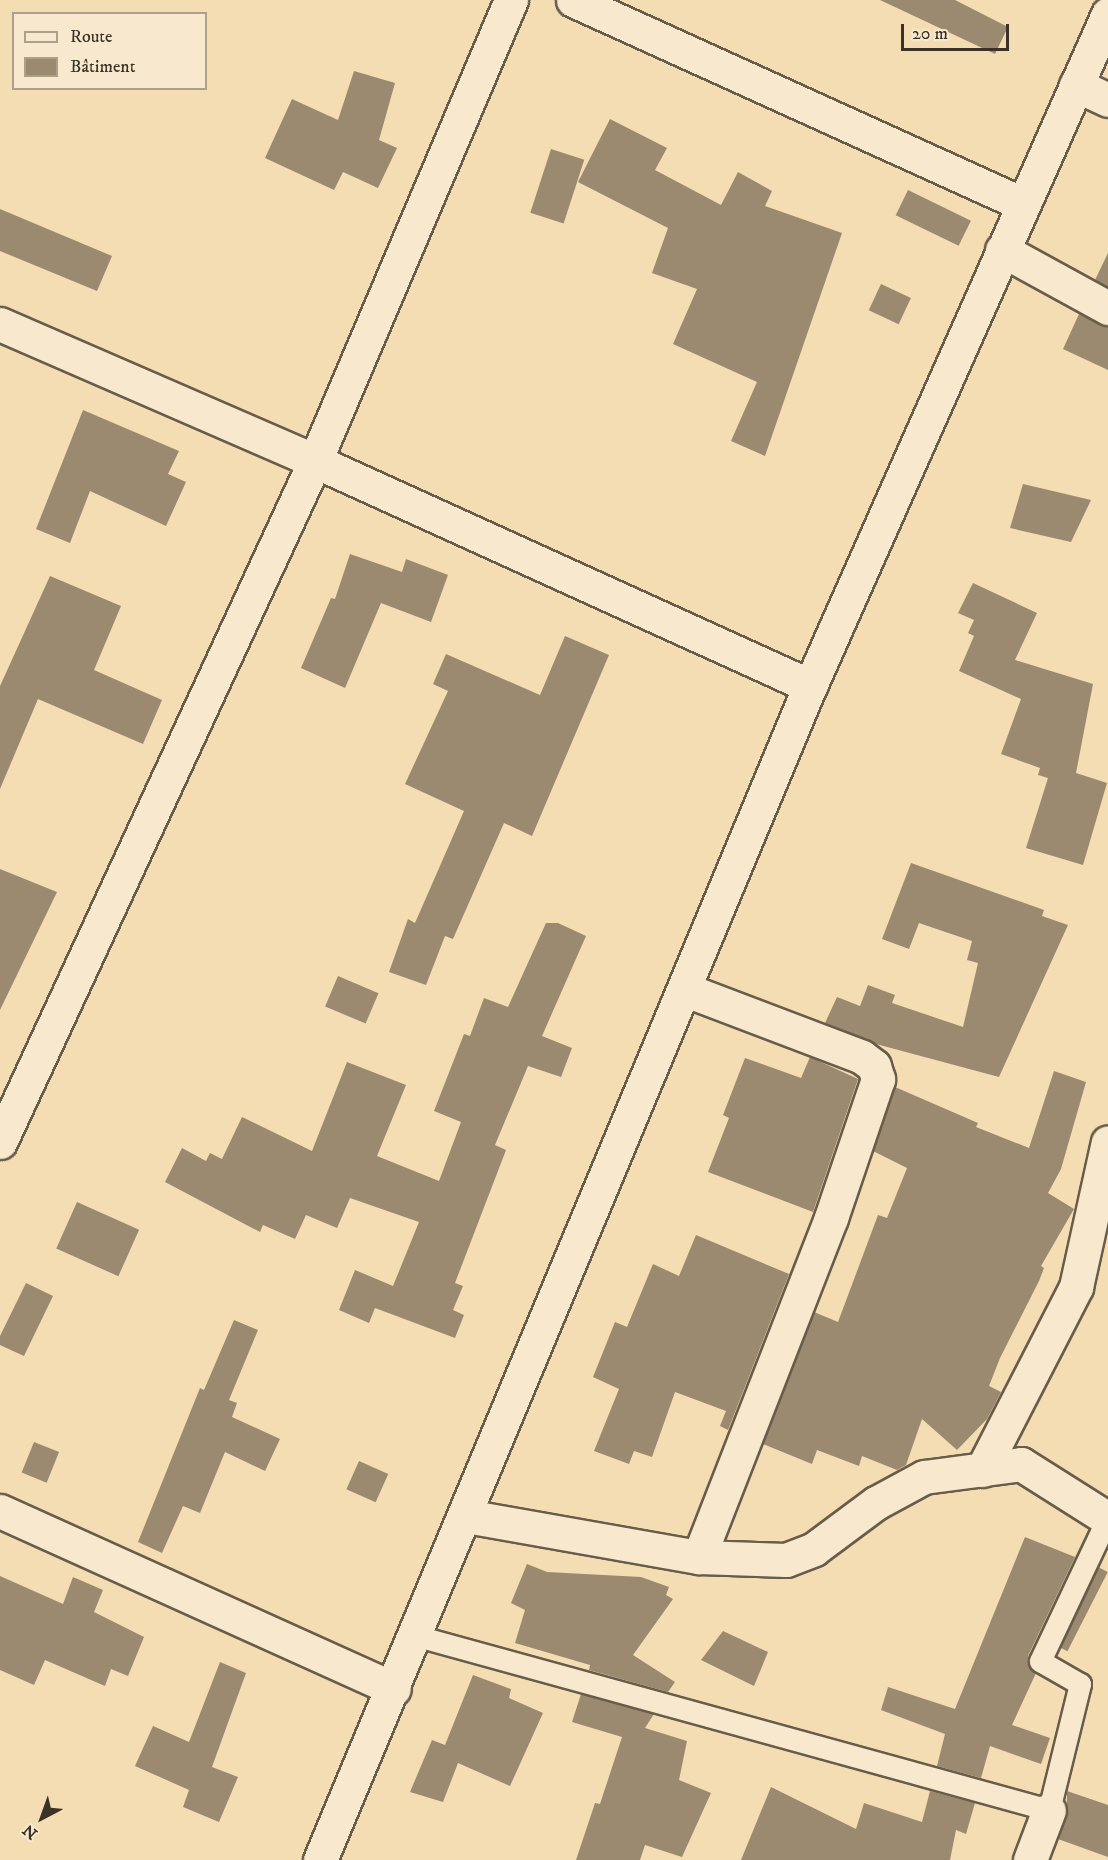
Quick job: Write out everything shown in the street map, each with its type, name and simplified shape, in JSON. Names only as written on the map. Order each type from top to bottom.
[{"type":"street","points":[[0,1142],[315,461],[511,0]]},
{"type":"street","points":[[573,0],[1021,204]]},
{"type":"street","points":[[320,1860],[417,1636],[810,686],[1021,204],[1108,14]]},
{"type":"street","points":[[1076,85],[1108,100]]},
{"type":"street","points":[[1002,250],[1108,308]]},
{"type":"street","points":[[0,324],[315,461],[810,686]]},
{"type":"street","points":[[686,990],[862,1057],[874,1066],[878,1079],[831,1218],[699,1557]]},
{"type":"street","points":[[982,1470],[1043,1358],[1099,1230],[1108,1142]]},
{"type":"street","points":[[466,1516],[699,1557],[786,1560],[814,1549],[876,1503],[924,1477],[1021,1464],[1107,1519]]},
{"type":"street","points":[[0,1511],[394,1689]]},
{"type":"street","points":[[1030,1860],[1049,1810]]},
{"type":"lane","points":[[417,1636],[1049,1810],[1080,1684],[1040,1661],[1107,1519]]},
{"type":"building","points":[[880,0],[955,0],[1008,27],[995,54]]},
{"type":"building","points":[[354,71],[395,83],[379,140],[397,148],[378,188],[343,172],[334,190],[265,158],[292,99],[338,120]]},
{"type":"building","points":[[610,119],[667,148],[655,170],[721,205],[738,172],[772,191],[765,206],[842,233],[765,456],[731,441],[757,382],[673,344],[697,289],[652,273],[668,228],[578,182]]},
{"type":"building","points":[[551,149],[584,160],[564,224],[530,213]]},
{"type":"building","points":[[908,190],[971,221],[959,246],[896,215]]},
{"type":"building","points":[[0,209],[112,256],[97,291],[0,251]]},
{"type":"building","points":[[1108,253],[1108,287],[1095,280]]},
{"type":"building","points":[[881,284],[911,298],[899,324],[869,310]]},
{"type":"building","points":[[1079,314],[1108,327],[1108,370],[1063,349]]},
{"type":"building","points":[[83,410],[179,451],[168,474],[186,482],[166,526],[90,491],[70,543],[36,529]]},
{"type":"building","points":[[1023,484],[1091,500],[1071,542],[1010,528]]},
{"type":"building","points":[[350,554],[402,572],[406,559],[448,575],[431,622],[381,603],[345,688],[301,668],[331,598],[335,599]]},
{"type":"building","points":[[50,576],[121,606],[94,670],[162,700],[143,744],[38,699],[0,789],[0,686]]},
{"type":"building","points":[[973,583],[1037,613],[1015,660],[1093,684],[1076,773],[1107,783],[1083,865],[1026,848],[1048,778],[1038,775],[1040,768],[1001,754],[1021,699],[959,671],[974,636],[968,633],[974,620],[958,613]]},
{"type":"building","points":[[565,636],[609,655],[532,836],[504,823],[453,939],[445,936],[426,985],[389,972],[408,919],[415,923],[464,811],[405,784],[448,691],[433,684],[446,654],[540,695]]},
{"type":"building","points":[[911,863],[1044,910],[1042,916],[1068,925],[999,1077],[876,1044],[825,1023],[837,997],[860,1006],[868,985],[895,995],[892,1003],[963,1027],[978,963],[967,960],[972,941],[919,923],[909,949],[882,939]]},
{"type":"building","points":[[0,869],[57,892],[0,1010]]},
{"type":"building","points":[[546,923],[558,923],[586,936],[542,1036],[572,1048],[561,1077],[528,1066],[495,1145],[506,1150],[455,1283],[463,1286],[453,1310],[464,1315],[455,1338],[375,1308],[369,1323],[339,1310],[355,1270],[393,1286],[419,1222],[350,1198],[337,1228],[306,1215],[295,1239],[263,1225],[260,1232],[165,1182],[182,1148],[206,1161],[210,1153],[222,1159],[242,1117],[312,1151],[347,1062],[406,1085],[377,1156],[439,1181],[461,1122],[434,1111],[464,1034],[470,1036],[484,998],[508,1007]]},
{"type":"building","points":[[338,976],[379,993],[366,1024],[325,1006]]},
{"type":"building","points":[[810,1057],[858,1079],[813,1212],[708,1172],[729,1118],[723,1115],[745,1058],[801,1078]]},
{"type":"building","points":[[1054,1071],[1086,1082],[1061,1169],[1048,1193],[1074,1209],[1041,1266],[1044,1268],[1039,1281],[1000,1358],[989,1386],[1001,1392],[987,1419],[957,1450],[922,1419],[906,1465],[897,1470],[862,1456],[859,1466],[817,1450],[812,1464],[763,1444],[814,1312],[838,1322],[878,1215],[887,1218],[907,1168],[873,1151],[895,1087],[978,1123],[976,1127],[1029,1148]]},
{"type":"building","points":[[77,1202],[139,1230],[118,1276],[56,1249]]},
{"type":"building","points":[[696,1235],[789,1274],[728,1430],[720,1426],[726,1411],[675,1392],[652,1457],[634,1451],[629,1464],[594,1451],[619,1389],[593,1377],[615,1322],[627,1327],[653,1264],[679,1276]]},
{"type":"building","points":[[26,1283],[53,1296],[24,1356],[0,1345],[0,1336]]},
{"type":"building","points":[[234,1320],[258,1330],[229,1400],[237,1403],[232,1417],[280,1439],[265,1471],[225,1452],[200,1513],[183,1506],[162,1553],[138,1542],[200,1388],[204,1390]]},
{"type":"building","points":[[34,1442],[59,1452],[47,1483],[22,1473]]},
{"type":"building","points":[[359,1461],[388,1474],[376,1502],[346,1489]]},
{"type":"building","points":[[1025,1537],[1075,1557],[1028,1656],[1029,1667],[1036,1673],[1012,1725],[1050,1738],[1041,1764],[990,1746],[981,1778],[937,1766],[945,1734],[881,1710],[888,1687],[955,1709]]},
{"type":"building","points":[[527,1564],[547,1572],[641,1577],[669,1587],[666,1595],[673,1599],[633,1655],[675,1682],[668,1692],[589,1670],[590,1665],[515,1643],[525,1610],[511,1603]]},
{"type":"building","points":[[1098,1567],[1108,1572],[1067,1651],[1058,1646]]},
{"type":"building","points":[[0,1576],[63,1604],[73,1577],[103,1590],[94,1612],[144,1637],[128,1676],[111,1669],[105,1686],[45,1660],[34,1685],[0,1670]]},
{"type":"building","points":[[723,1631],[768,1652],[754,1686],[701,1660]]},
{"type":"building","points":[[220,1662],[246,1673],[212,1767],[238,1777],[219,1822],[183,1807],[189,1790],[135,1766],[153,1726],[189,1742]]},
{"type":"building","points":[[473,1675],[511,1689],[509,1698],[543,1713],[510,1786],[458,1763],[443,1802],[410,1792],[432,1740],[445,1745]]},
{"type":"building","points":[[581,1694],[654,1714],[645,1728],[687,1741],[679,1780],[711,1793],[682,1857],[645,1845],[640,1860],[576,1860],[595,1803],[600,1804],[622,1737],[572,1722]]},
{"type":"building","points":[[771,1787],[856,1829],[864,1803],[922,1822],[930,1791],[975,1803],[966,1834],[956,1830],[950,1860],[741,1860]]},
{"type":"building","points":[[1067,1791],[1108,1805],[1108,1857],[1058,1839],[1067,1816]]}]
